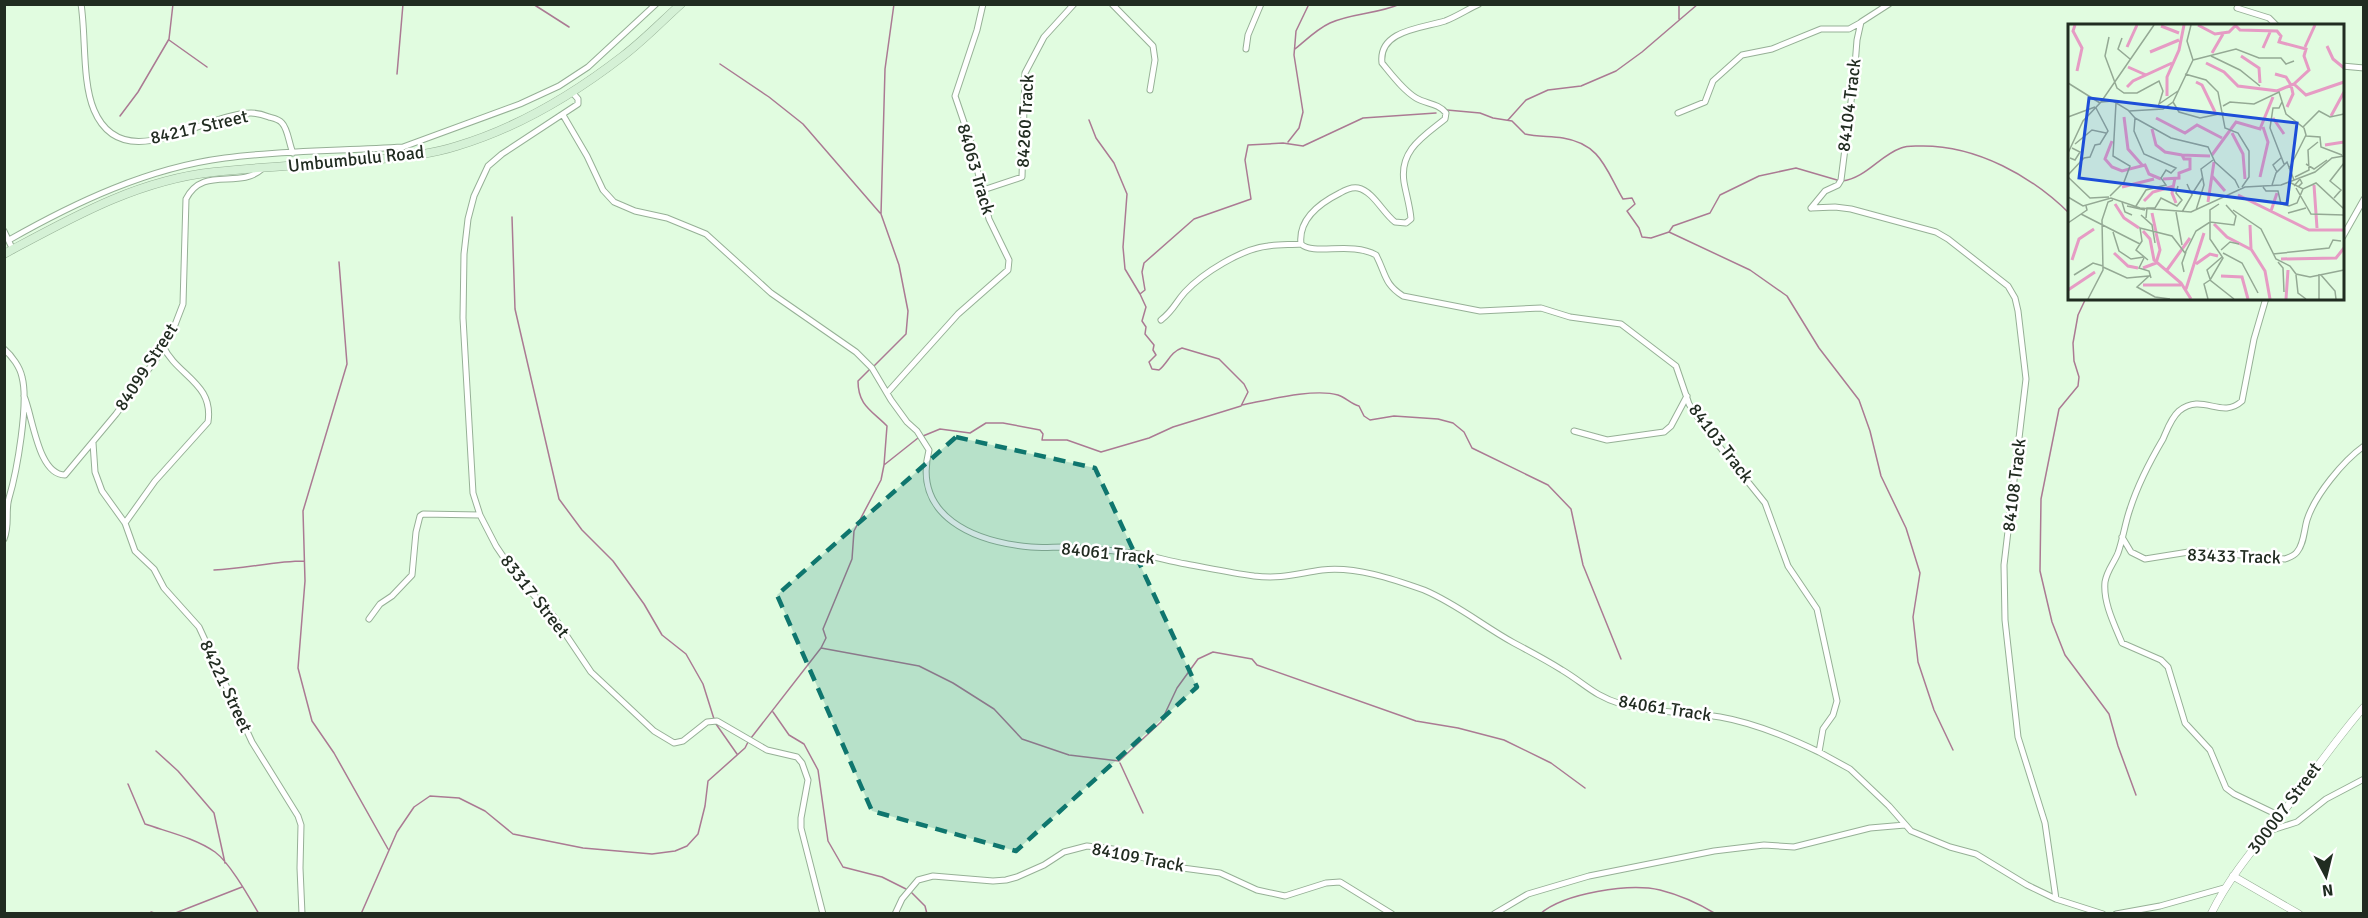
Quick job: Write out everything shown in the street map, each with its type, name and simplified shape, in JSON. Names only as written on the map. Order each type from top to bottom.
[{"type":"main road","name":"Umbumbulu Road","points":[[4,254],[93,207],[166,180],[213,172],[404,157],[457,146],[511,125],[568,94],[624,55],[681,4]]},
{"type":"street","name":"84217 Street","points":[[81,4],[90,98],[100,123],[116,136],[132,140],[148,140],[176,135],[237,115],[251,113],[274,118],[282,123],[293,153]]},
{"type":"street","points":[[9,240],[72,205],[124,184],[224,158],[403,147],[520,104],[558,86],[588,67],[656,4]]},
{"type":"street","name":"84063 Track","points":[[887,393],[958,314],[1008,270],[1009,260],[989,219],[971,143],[955,96],[977,30],[983,4]]},
{"type":"street","name":"84260 Track","points":[[982,190],[1022,177],[1025,74],[1044,37],[1074,4]]},
{"type":"street","points":[[1112,4],[1153,46],[1155,60],[1150,90]]},
{"type":"street","points":[[1246,49],[1248,35],[1261,4]]},
{"type":"street","points":[[1161,320],[1175,309],[1184,293],[1208,272],[1226,261],[1268,246],[1301,244],[1302,228],[1314,210],[1322,202],[1348,189],[1357,188],[1366,191],[1395,222],[1406,223],[1411,219],[1404,182],[1406,156],[1416,142],[1445,119],[1446,113],[1442,108],[1416,98],[1398,81],[1382,63],[1383,48],[1389,40],[1408,30],[1447,21],[1479,4]]},
{"type":"street","points":[[1678,113],[1705,102],[1713,81],[1742,55],[1772,49],[1821,29],[1850,29],[1889,4]]},
{"type":"street","points":[[2237,8],[2262,15],[2274,24]]},
{"type":"street","name":"84104 Track","points":[[1811,208],[1825,191],[1840,182],[1861,22]]},
{"type":"street","points":[[2344,66],[2364,68]]},
{"type":"street","points":[[558,86],[578,99],[578,104],[564,115]]},
{"type":"street","name":"84061 Track","points":[[564,115],[603,190],[614,202],[635,211],[667,218],[706,234],[765,288],[856,352],[872,368],[907,422],[917,431],[929,450],[925,474],[927,488],[946,518],[987,538],[1032,548],[1064,547],[1134,553],[1273,578],[1322,570],[1344,570],[1397,581],[1447,601],[1515,644],[1537,653],[1594,694],[1622,704],[1721,717],[1774,732],[1819,752]]},
{"type":"street","name":"83317 Street","points":[[564,115],[522,140],[488,166],[478,182],[468,219],[463,280],[464,361],[473,493],[480,515],[496,546],[517,577],[554,616],[591,672],[654,731],[675,743],[683,741],[707,722],[717,721],[767,750],[796,757],[808,780],[801,828],[823,914]]},
{"type":"street","points":[[403,147],[404,157]]},
{"type":"street","name":"84099 Street","points":[[24,396],[43,461],[50,470],[58,475],[65,475],[93,443],[164,346],[173,330],[183,304],[186,199],[191,190],[198,183],[251,176],[263,168]]},
{"type":"street","points":[[2344,236],[2364,199]]},
{"type":"street","name":"84108 Track","points":[[1811,208],[1835,207],[1851,210],[1936,232],[2008,286],[2015,298],[2026,378],[2004,565],[2005,620],[2018,737],[2045,823],[2056,899]]},
{"type":"street","points":[[4,231],[13,249]]},
{"type":"street","name":"84103 Track","points":[[1301,244],[1312,250],[1338,247],[1366,249],[1376,255],[1385,279],[1392,289],[1403,296],[1480,311],[1541,308],[1570,317],[1621,324],[1676,366],[1689,404],[1707,431],[1765,503],[1788,566],[1817,609],[1837,701],[1833,715],[1823,729],[1819,752]]},
{"type":"street","points":[[2265,300],[2254,339],[2242,400],[2229,409],[2207,403],[2196,404],[2178,412],[2139,484],[2119,552],[2110,565],[2105,583],[2108,606],[2122,643],[2161,660],[2168,667],[2185,723],[2210,750],[2226,788],[2280,816]]},
{"type":"street","points":[[125,524],[155,481],[208,422],[210,413],[206,397],[199,385],[174,363],[164,346]]},
{"type":"street","points":[[4,349],[14,360],[22,376],[24,396],[18,456],[8,500],[8,527],[4,539]]},
{"type":"street","points":[[1575,431],[1607,440],[1664,432],[1671,426],[1687,396]]},
{"type":"street","name":"84221 Street","points":[[93,443],[97,482],[125,524],[135,551],[154,569],[164,588],[199,627],[252,742],[298,816],[301,825],[302,914]]},
{"type":"street","name":"83433 Track","points":[[2123,534],[2131,552],[2145,559],[2195,551],[2292,557],[2300,547],[2307,519],[2314,505],[2348,459],[2364,446]]},
{"type":"street","points":[[369,619],[380,604],[392,596],[412,575],[416,532],[420,516],[423,514],[480,515]]},
{"type":"street","name":"300007 Street","points":[[2211,914],[2224,888],[2333,744],[2364,707]]},
{"type":"street","points":[[1819,752],[1850,769],[1889,806],[1911,831],[1950,847],[1976,854],[2027,885],[2056,899],[2103,914]]},
{"type":"street","points":[[2267,832],[2297,822],[2326,799],[2364,779]]},
{"type":"street","points":[[1494,914],[1527,894],[1589,876],[1713,851],[1764,845],[1794,847],[1870,828],[1905,825]]},
{"type":"street","name":"84109 Track","points":[[896,914],[902,899],[918,880],[933,876],[1006,880],[1044,865],[1064,852],[1087,846],[1113,849],[1174,867],[1220,873],[1257,890],[1285,896],[1326,883],[1340,882],[1392,914]]},
{"type":"street","points":[[2233,876],[2299,914]]},
{"type":"street","points":[[2116,914],[2160,906],[2224,888]]},
{"type":"highlighted area","points":[[956,437],[1095,468],[1197,687],[1016,851],[872,811],[777,595]]},
{"type":"waterway","points":[[120,116],[138,92],[169,39],[173,4]]},
{"type":"waterway","points":[[397,74],[403,4]]},
{"type":"waterway","points":[[533,4],[569,27]]},
{"type":"waterway","points":[[874,366],[906,334],[908,311],[899,265],[881,214],[885,69],[894,4]]},
{"type":"waterway","points":[[1288,142],[1299,128],[1303,112],[1294,55],[1296,31],[1309,4]]},
{"type":"waterway","points":[[1295,49],[1316,31],[1330,23],[1400,4]]},
{"type":"waterway","points":[[1679,4],[1679,19]]},
{"type":"waterway","points":[[1508,120],[1526,100],[1548,90],[1581,86],[1616,71],[1698,4]]},
{"type":"waterway","points":[[169,40],[207,67]]},
{"type":"waterway","points":[[720,64],[769,97],[803,124],[880,213]]},
{"type":"waterway","points":[[1447,110],[1480,113],[1512,121],[1525,134],[1563,138],[1586,146],[1601,160],[1623,199],[1632,198],[1635,204],[1627,211],[1639,228],[1642,237],[1651,238],[1669,232],[1673,226],[1710,213],[1720,195],[1759,176],[1796,168],[1837,180]]},
{"type":"waterway","points":[[923,436],[940,429],[970,433],[986,423],[1003,423],[1040,430],[1043,434],[1042,440],[1067,440],[1101,452],[1241,406],[1248,392],[1244,384],[1219,359],[1182,348],[1175,352],[1159,370],[1152,369],[1149,362],[1156,355],[1153,350],[1154,345],[1145,334],[1146,327],[1142,321],[1146,307],[1140,294],[1145,290],[1142,272],[1144,263],[1194,219],[1251,199],[1245,160],[1248,145],[1283,143],[1303,146],[1363,118],[1436,113]]},
{"type":"waterway","points":[[1089,120],[1096,138],[1114,163],[1127,194],[1123,247],[1125,269],[1140,294]]},
{"type":"waterway","points":[[1842,181],[1858,176],[1903,147],[1943,147],[1983,157],[2002,166],[2039,187],[2068,212]]},
{"type":"waterway","points":[[512,217],[515,309],[559,499],[582,530],[613,561],[644,604],[662,635],[686,654],[703,684],[714,719]]},
{"type":"waterway","points":[[1669,232],[1750,270],[1787,296],[1819,348],[1859,400],[1870,431],[1881,476],[1906,528],[1920,573],[1913,617],[1918,662],[1934,710],[1953,750]]},
{"type":"waterway","points":[[339,262],[347,364],[303,511],[305,581],[298,668],[312,721],[334,753],[388,849]]},
{"type":"waterway","points":[[2085,300],[2078,315],[2073,343],[2074,361],[2079,377],[2078,386],[2059,409],[2041,499],[2040,571],[2052,622],[2065,655],[2109,714],[2136,795]]},
{"type":"waterway","points":[[870,369],[858,381],[860,396],[866,406],[887,426],[884,465]]},
{"type":"waterway","points":[[1242,405],[1291,396],[1328,393],[1341,396],[1359,406],[1364,416],[1370,420],[1394,416],[1438,419],[1453,423],[1464,432],[1472,448],[1548,485],[1571,509],[1583,565],[1621,659]]},
{"type":"waterway","points":[[751,738],[821,648],[826,638],[823,629],[852,559],[854,531],[881,480],[884,465],[918,438]]},
{"type":"waterway","points":[[214,570],[304,561]]},
{"type":"waterway","points":[[821,648],[919,666],[953,683],[994,709],[1022,739],[1069,755],[1119,761],[1161,722],[1177,688],[1198,659],[1213,652],[1252,659],[1257,665],[1416,721],[1458,728],[1504,740],[1551,763],[1585,788]]},
{"type":"waterway","points":[[773,712],[789,735],[804,744],[818,770],[828,841],[843,867],[882,877],[906,889]]},
{"type":"waterway","points":[[716,724],[737,754]]},
{"type":"waterway","points":[[361,914],[397,832],[414,807],[430,796],[459,798],[485,811],[513,834],[583,848],[652,854],[675,851],[687,846],[698,834],[708,781],[745,748],[748,742]]},
{"type":"waterway","points":[[156,751],[178,771],[214,813],[225,863]]},
{"type":"waterway","points":[[1120,763],[1143,813]]},
{"type":"waterway","points":[[128,784],[145,824],[190,839],[215,852],[233,872],[259,914]]},
{"type":"waterway","points":[[173,914],[242,887]]},
{"type":"waterway","points":[[1540,914],[1565,900],[1580,895],[1632,888],[1667,892],[1716,914]]},
{"type":"waterway","points":[[911,892],[925,906],[927,914]]},
{"type":"waterway","points":[[151,912],[158,914]]}]
